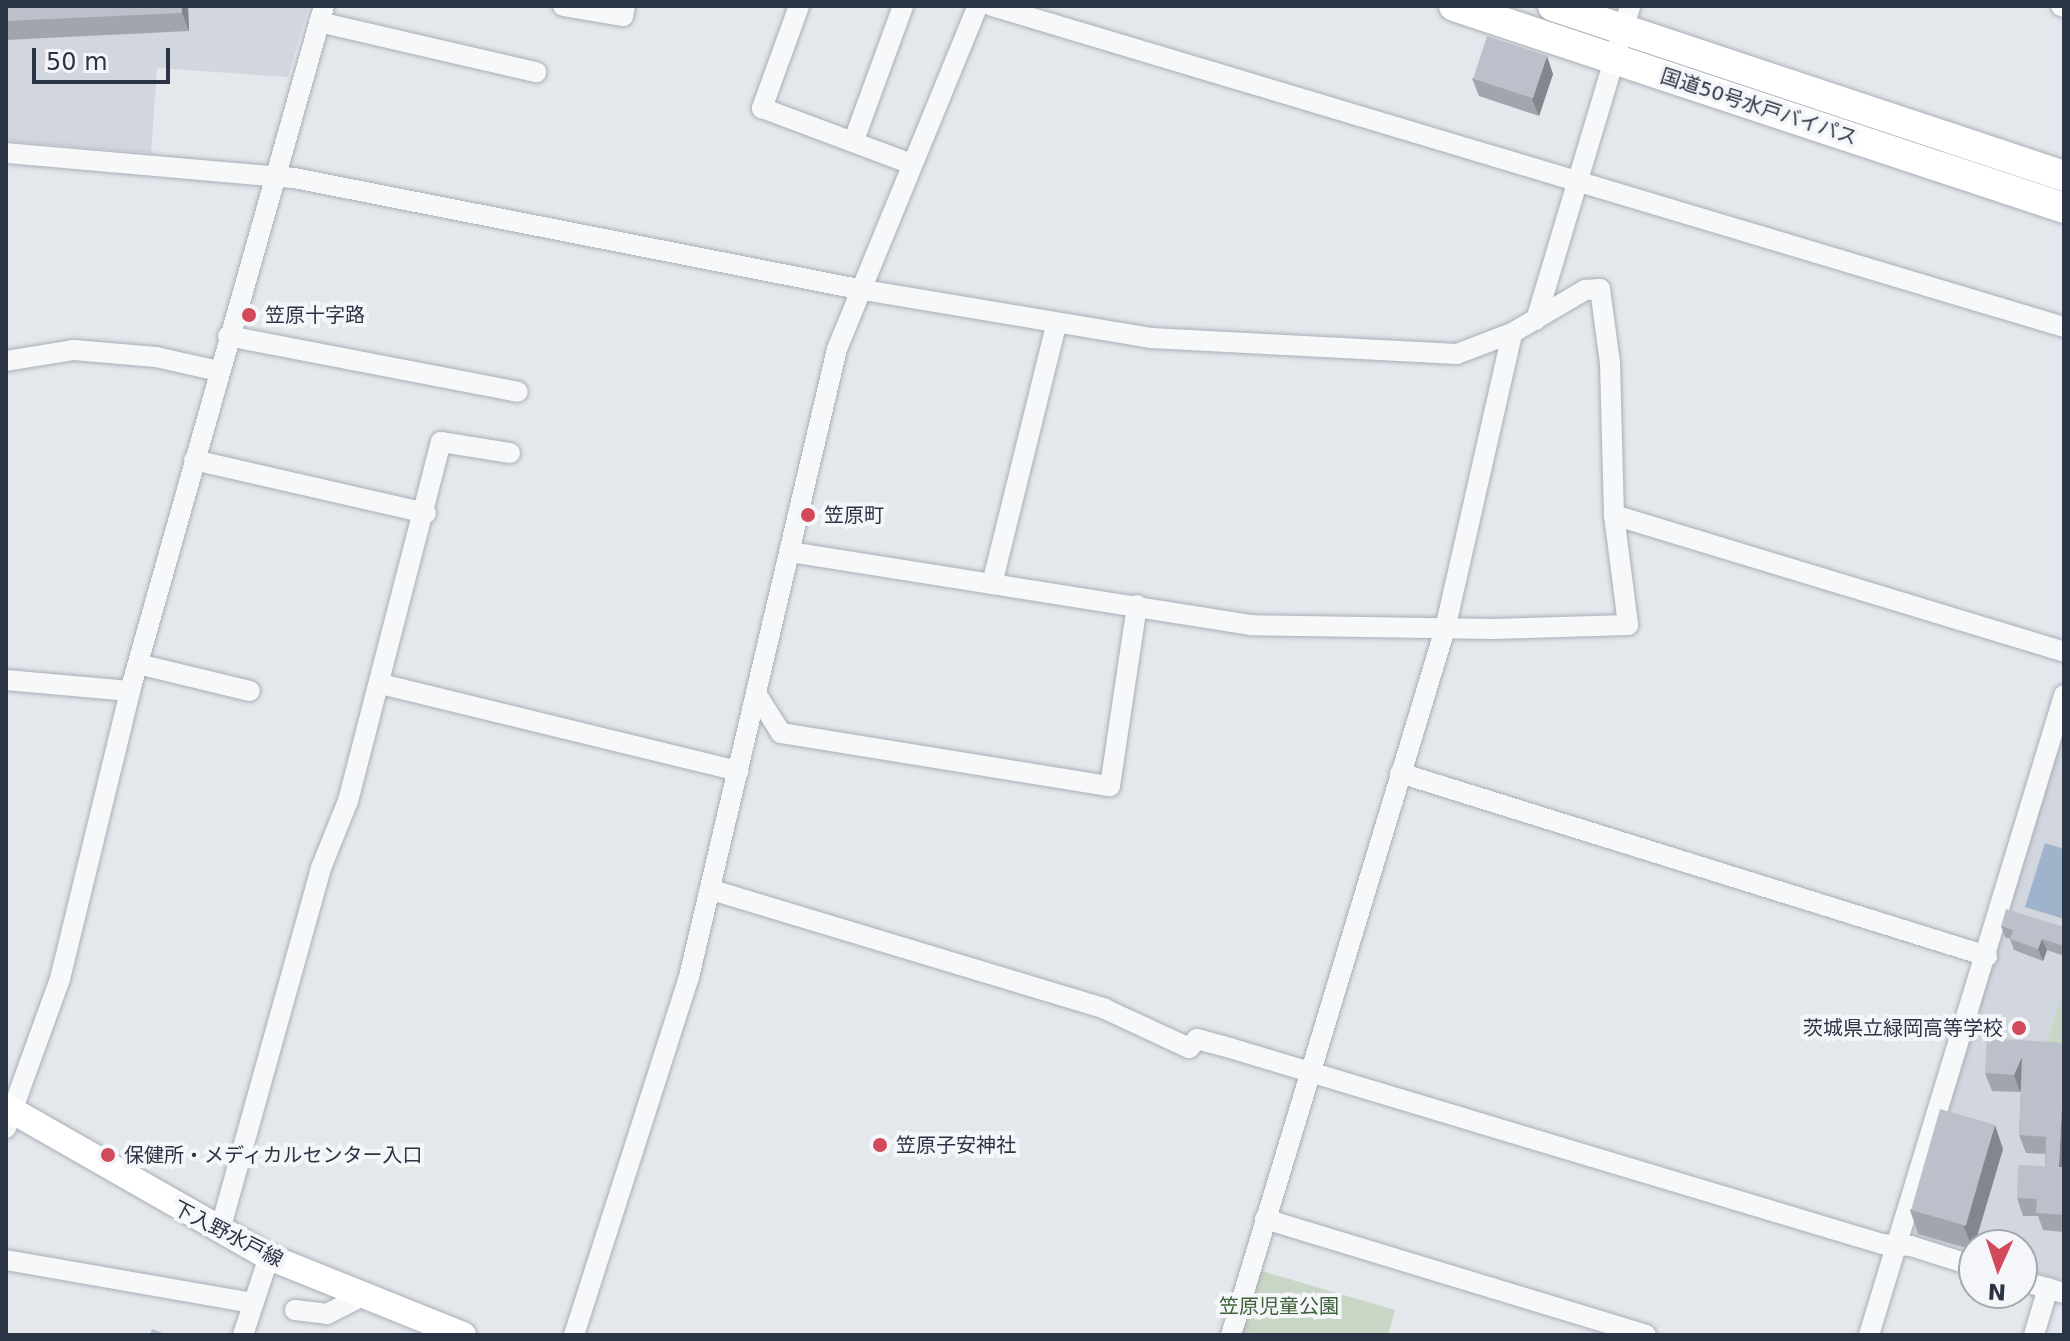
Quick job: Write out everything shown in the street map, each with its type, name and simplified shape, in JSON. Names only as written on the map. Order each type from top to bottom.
[{"type":"highway","name":"国道50号水戸バイパス","points":[[1454,6],[1623,32],[2064,176]]},
{"type":"highway","name":"国道50号水戸バイパス","points":[[1553,6],[2064,208]]},
{"type":"main road","name":"下入野水戸線","points":[[8,1115],[269,1257],[456,1334]]},
{"type":"street","points":[[563,6],[623,16],[625,6]]},
{"type":"street","points":[[799,6],[762,108],[912,164]]},
{"type":"street","points":[[854,140],[903,6]]},
{"type":"street","points":[[574,1335],[712,890],[837,349],[858,289],[978,6]]},
{"type":"street","points":[[992,6],[2064,327]]},
{"type":"street","points":[[8,1115],[60,979],[130,691],[272,176],[321,14],[536,72]]},
{"type":"street","points":[[1536,320],[1623,32]]},
{"type":"street","points":[[6,153],[272,176],[1056,326],[1182,341],[1423,355],[1457,354],[1512,333],[1585,290],[1600,289],[1610,363],[1614,515],[1628,625],[1445,629],[1251,625],[790,552]]},
{"type":"street","points":[[992,584],[1056,326]]},
{"type":"street","points":[[1231,1335],[1445,629],[1512,333]]},
{"type":"street","points":[[228,336],[518,392]]},
{"type":"street","points":[[6,361],[74,350],[156,357],[218,371]]},
{"type":"street","points":[[220,1230],[321,868],[348,801],[381,684],[426,513],[441,442],[510,453]]},
{"type":"street","points":[[194,460],[426,513]]},
{"type":"street","points":[[1614,515],[2064,652]]},
{"type":"street","points":[[757,695],[781,733],[1110,786],[1137,605]]},
{"type":"street","points":[[138,664],[250,691]]},
{"type":"street","points":[[6,680],[130,691]]},
{"type":"street","points":[[381,684],[739,771]]},
{"type":"street","points":[[1869,1335],[1987,956],[2064,695]]},
{"type":"street","points":[[1400,773],[1987,956]]},
{"type":"street","points":[[712,890],[1105,1009],[1189,1048],[1197,1039],[1958,1262]]},
{"type":"street","points":[[1265,1219],[1646,1335]]},
{"type":"street","points":[[243,1335],[269,1257]]},
{"type":"street","points":[[6,1260],[253,1303]]},
{"type":"street","points":[[2034,1335],[2056,1291]]},
{"type":"street","points":[[295,1310],[327,1314],[362,1296]]},
{"type":"shaded area","points":[[6,6],[309,6],[288,77],[157,68],[151,153],[6,141]]},
{"type":"shaded area","name":"茨城県立緑岡高等学校","points":[[2064,727],[2064,1281],[2038,1274],[2038,1229],[1958,1229],[1958,1249],[1916,1237],[1912,1231]]},
{"type":"green space","points":[[2064,989],[2064,1050],[2045,1048]]},
{"type":"green space","name":"笠原児童公園","points":[[1258,1270],[1395,1310],[1388,1335],[1238,1335]]},
{"type":"water","points":[[2045,843],[2064,849],[2064,919],[2025,907]]},
{"type":"building","points":[[6,6],[182,6],[182,13],[6,21]]},
{"type":"building","points":[[1487,36],[1547,55],[1533,98],[1473,79]]},
{"type":"building","points":[[2006,909],[2064,927],[2064,946],[2042,939],[2038,949],[2010,939],[2013,930],[2001,926]]},
{"type":"building","points":[[1987,1038],[2064,1043],[2059,1167],[2064,1167],[2064,1215],[2036,1213],[2037,1199],[2017,1198],[2018,1165],[2045,1166],[2046,1137],[2019,1135],[2022,1057],[2014,1075],[1985,1073]]},
{"type":"building","points":[[1940,1109],[1995,1125],[1966,1226],[1911,1210]]},
{"type":"building","points":[[152,1329],[168,1335],[150,1335]]},
{"type":"place","name":"笠原十字路","points":[[249,315]]},
{"type":"place","name":"笠原町","points":[[808,515]]},
{"type":"place","name":"茨城県立緑岡高等学校","points":[[2019,1028]]},
{"type":"place","name":"笠原子安神社","points":[[880,1145]]},
{"type":"place","name":"保健所・メディカルセンター入口","points":[[108,1155]]}]
